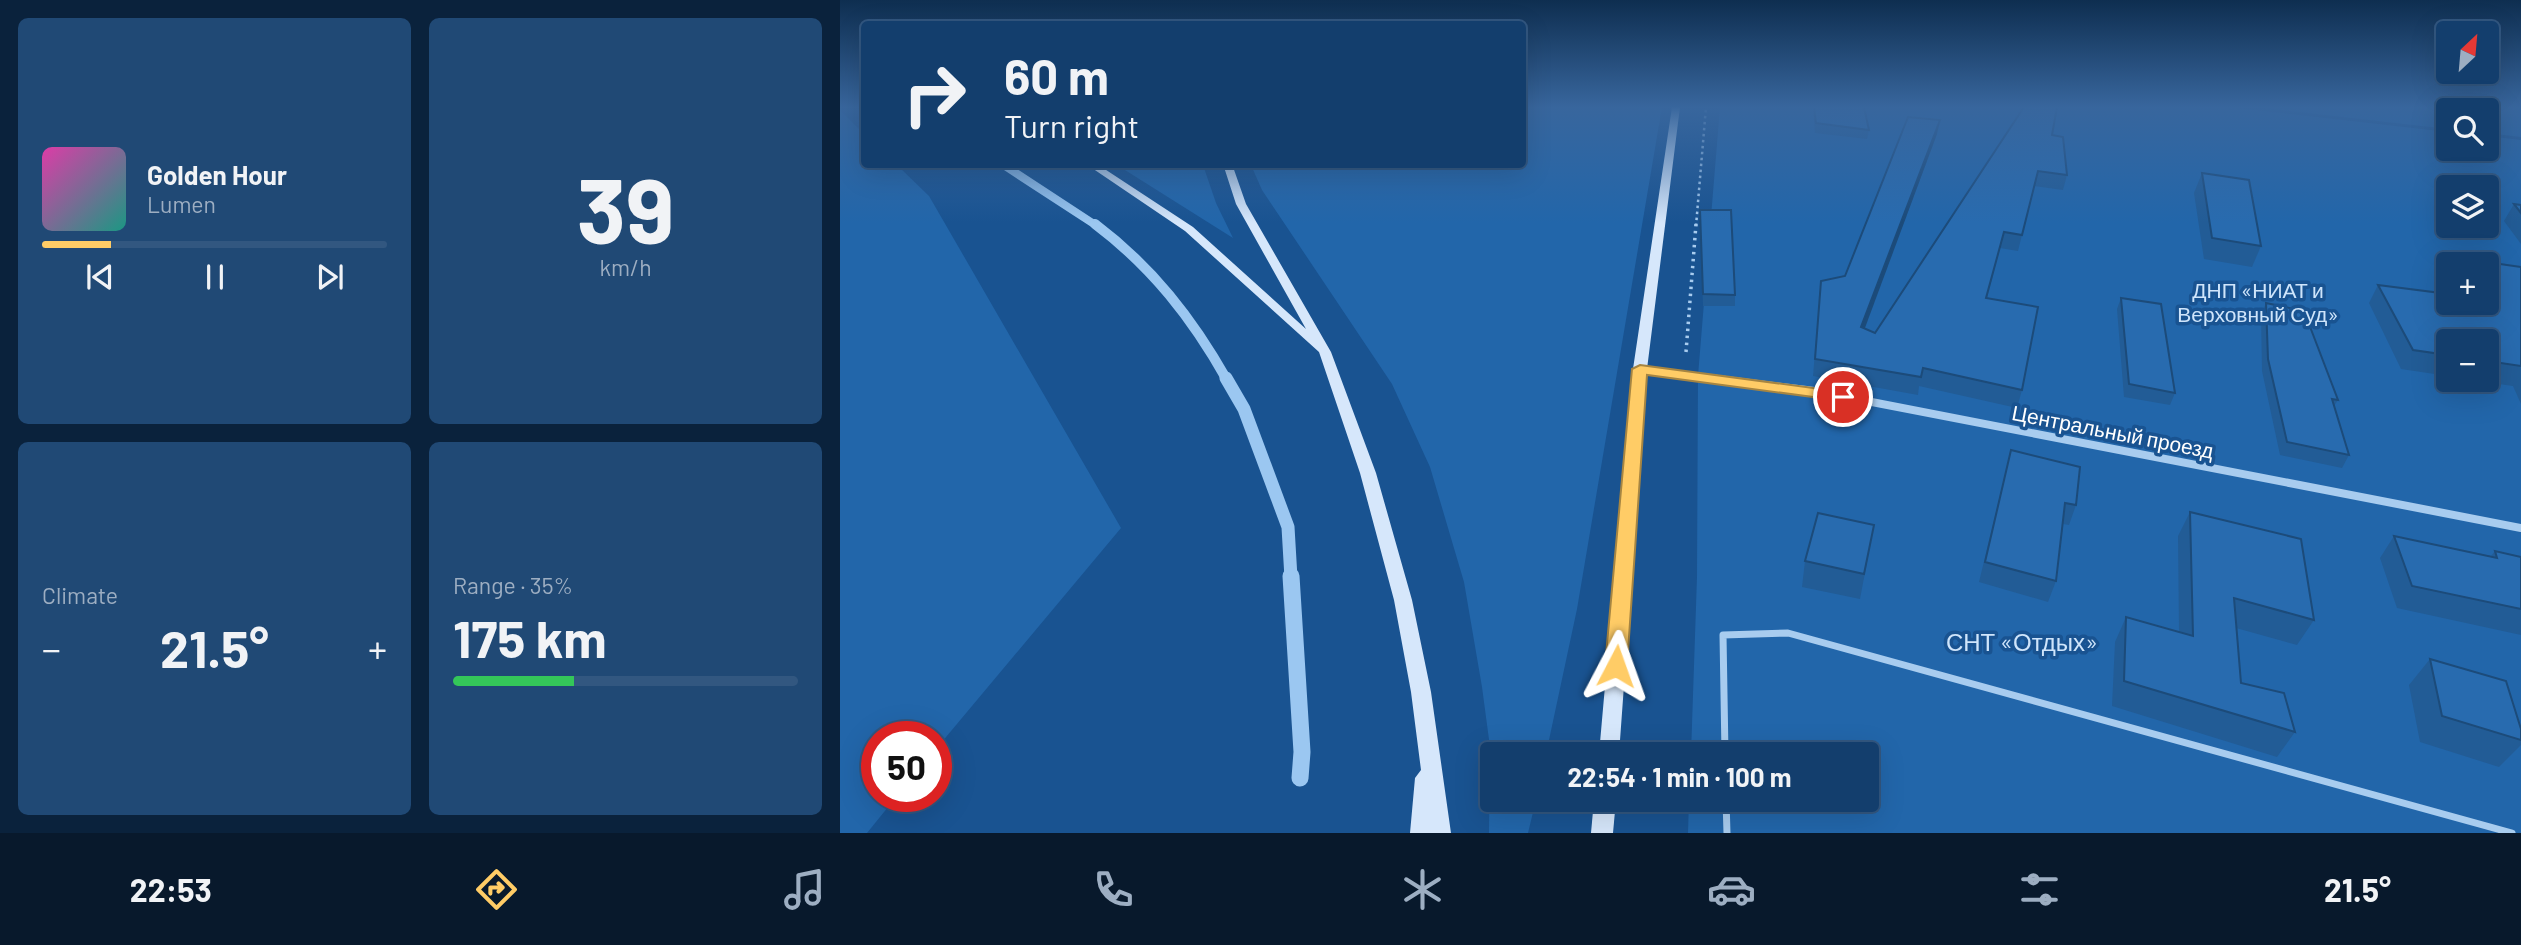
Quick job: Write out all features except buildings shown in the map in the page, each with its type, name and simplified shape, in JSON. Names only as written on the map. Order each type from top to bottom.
[{"type":"main road","points":[[1610,742],[1640,369],[1671,146]]},
{"type":"main road","points":[[1096,168],[1189,229],[1325,352]]},
{"type":"main road","points":[[1228,168],[1241,204],[1325,352],[1368,473],[1403,600],[1421,692],[1440,833]]},
{"type":"main road","points":[[1421,833],[1429,755]]},
{"type":"main road","points":[[1602,833],[1604,812]]},
{"type":"street","name":"Центральный проезд","points":[[1640,369],[1815,391],[2521,528]]},
{"type":"lane","points":[[1725,742],[1723,635],[1788,633],[2512,833]]},
{"type":"lane","points":[[1726,812],[1727,833]]},
{"type":"path","points":[[1685,374],[1703,146]]},
{"type":"green space","points":[[840,146],[861,146],[861,168],[900,168],[929,196],[1121,528],[952,730],[952,721],[861,721],[861,812],[884,812],[867,833],[840,833]]},
{"type":"green space","points":[[1526,146],[1655,146],[1577,609],[1549,742],[1489,742],[1464,582],[1430,467],[1392,384],[1262,190],[1252,168],[1526,168]]},
{"type":"green space","points":[[1717,146],[2436,146],[2436,161],[2499,161],[2499,146],[2521,146],[2521,833],[1688,833],[1689,812],[1879,812],[1879,742],[1691,742],[1697,577],[1698,376]]},
{"type":"green space","points":[[1122,168],[1204,168],[1216,203],[1233,238]]},
{"type":"green space","points":[[1489,812],[1533,812],[1528,833],[1489,833]]},
{"type":"waterway","points":[[1008,168],[1097,226]]},
{"type":"waterway","points":[[1095,224],[1153,276],[1200,336],[1227,380]]},
{"type":"waterway","points":[[1226,378],[1244,409],[1288,527],[1291,578]]},
{"type":"waterway","points":[[1291,576],[1302,752],[1300,778]]},
{"type":"route","points":[[1616,666],[1640,369],[1815,391],[1843,397]]},
{"type":"park label","name":"ДНП «НИАТ и Верховный Суд»","points":[[2258,301]]},
{"type":"park label","name":"СНТ «Отдых»","points":[[2022,641]]}]
